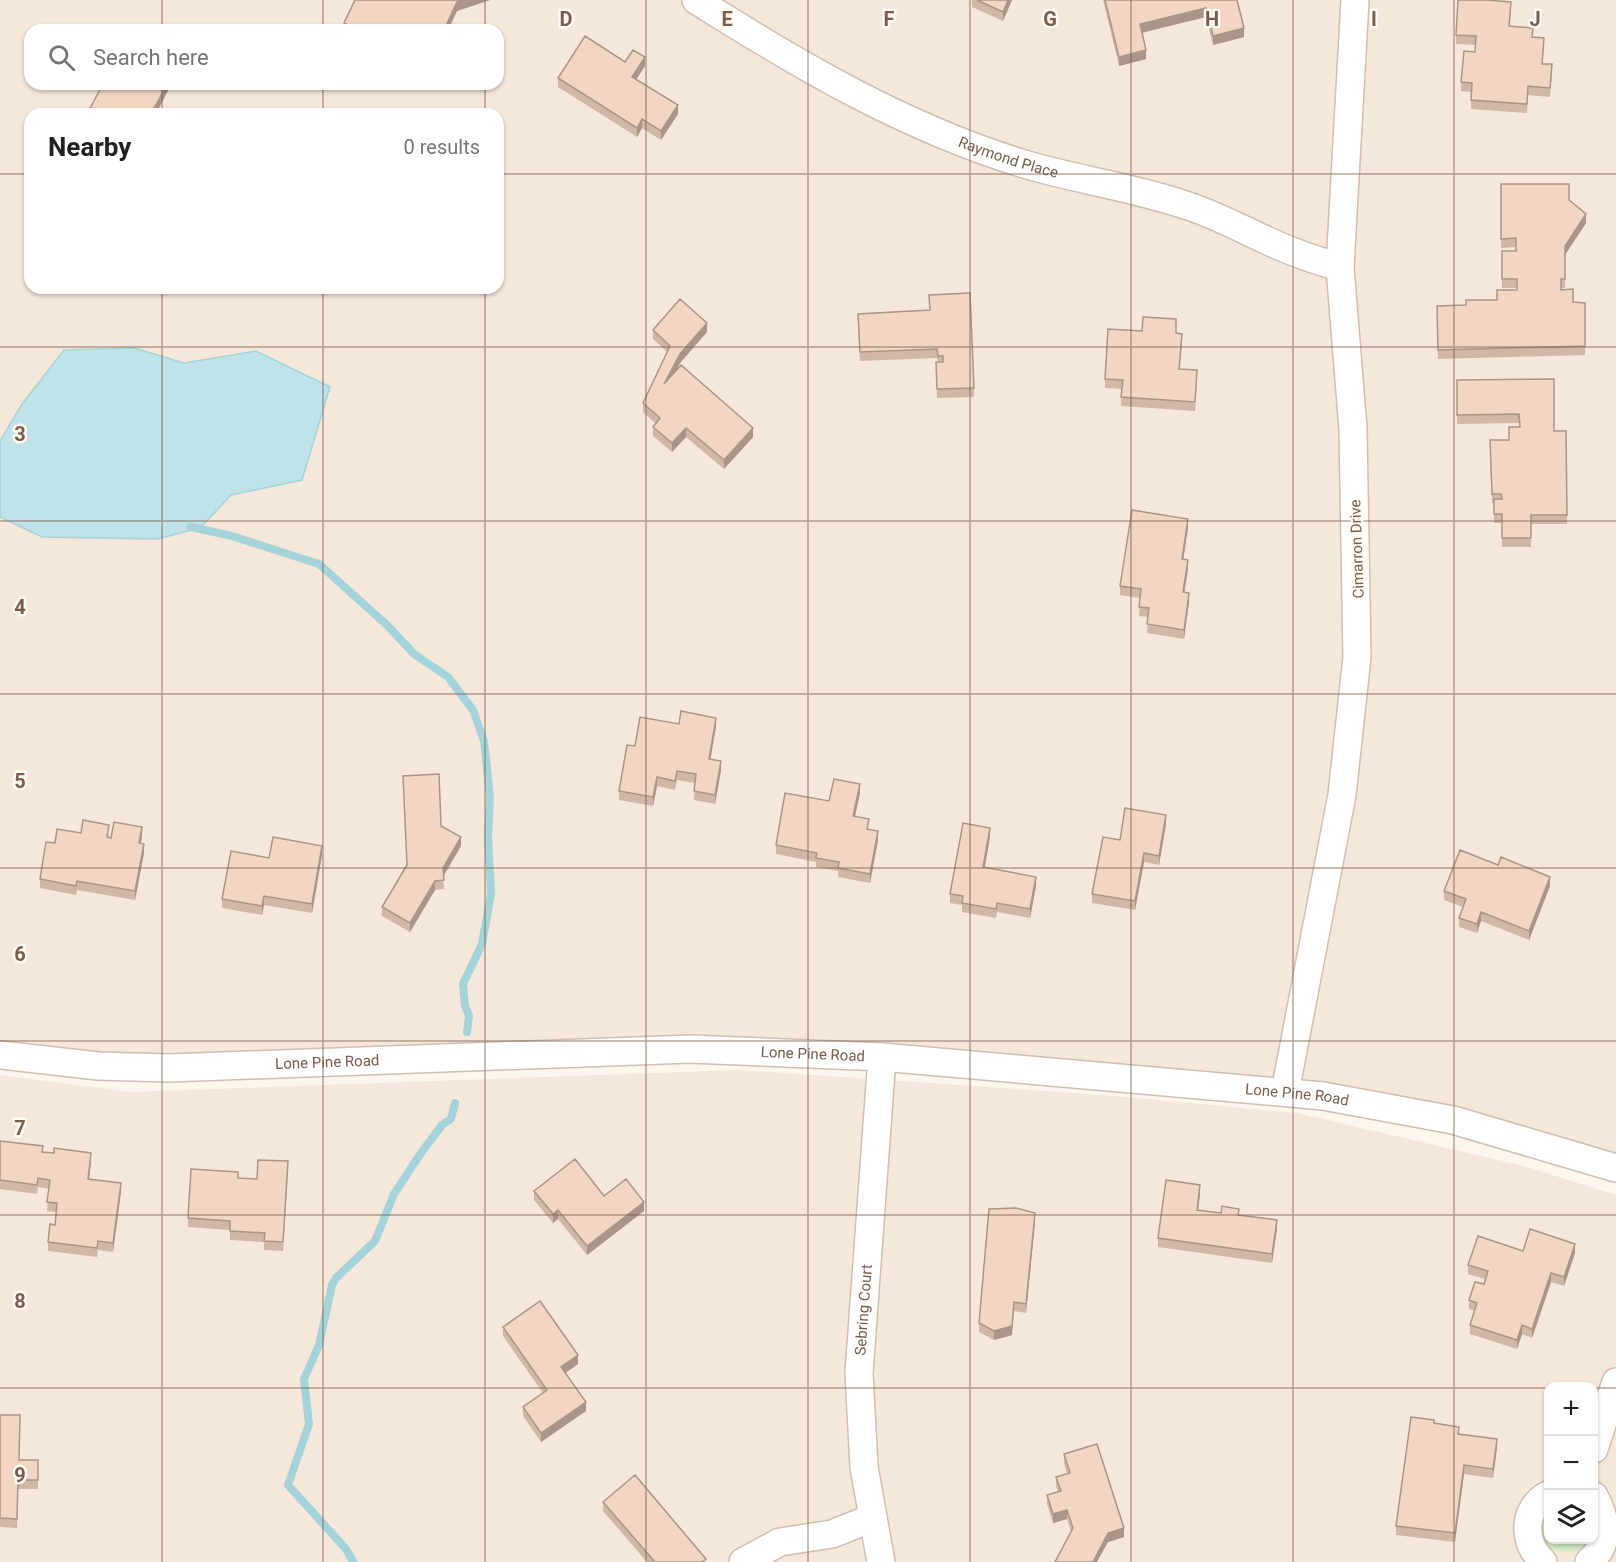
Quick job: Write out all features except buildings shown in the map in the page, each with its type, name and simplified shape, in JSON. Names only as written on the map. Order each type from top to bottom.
[{"type":"street","name":"Raymond Place","points":[[696,0],[817,74],[901,117],[961,142],[1021,163],[1187,205],[1221,217],[1295,253],[1340,267]]},
{"type":"street","name":"Cimarron Drive","points":[[1285,1092],[1342,795],[1357,657],[1353,429],[1340,267],[1356,0]]},
{"type":"street","name":"Lone Pine Road","points":[[0,1055],[98,1066],[169,1068],[690,1049],[882,1057],[1323,1096],[1452,1120],[1616,1168]]},
{"type":"street","name":"Sebring Court","points":[[881,1562],[864,1467],[859,1373],[882,1057]]},
{"type":"street","points":[[1597,1436],[1616,1382]]},
{"type":"street","points":[[1543,1562],[1531,1544],[1528,1520],[1540,1500],[1544,1498]]},
{"type":"street","points":[[1589,1562],[1604,1544],[1606,1532],[1598,1505]]},
{"type":"street","points":[[743,1562],[780,1542],[832,1534],[872,1518]]},
{"type":"shaded area","points":[[0,0],[1616,0],[1616,1160],[1455,1108],[950,1051],[182,1057],[36,1046],[0,1041]]},
{"type":"shaded area","points":[[739,1070],[1104,1095],[1297,1113],[1524,1166],[1616,1195],[1616,1562],[0,1562],[0,1075],[130,1092]]},
{"type":"green space","points":[[1543,1511],[1544,1544],[1592,1544],[1584,1550],[1572,1552],[1559,1552],[1547,1548],[1539,1540],[1536,1530],[1539,1516]]},
{"type":"water","points":[[134,348],[184,363],[256,351],[330,387],[302,480],[231,495],[200,528],[157,539],[42,537],[0,517],[0,441],[22,404],[64,350]]},
{"type":"waterway","points":[[191,527],[232,536],[319,564],[388,626],[414,654],[448,677],[473,710],[484,741],[490,797],[488,837],[491,894],[482,944],[463,984],[465,1006],[469,1016],[467,1032]]},
{"type":"waterway","points":[[353,1562],[346,1549],[288,1485],[309,1424],[304,1379],[319,1345],[332,1285],[336,1278],[375,1241],[394,1194],[442,1125],[451,1119],[455,1103]]}]
